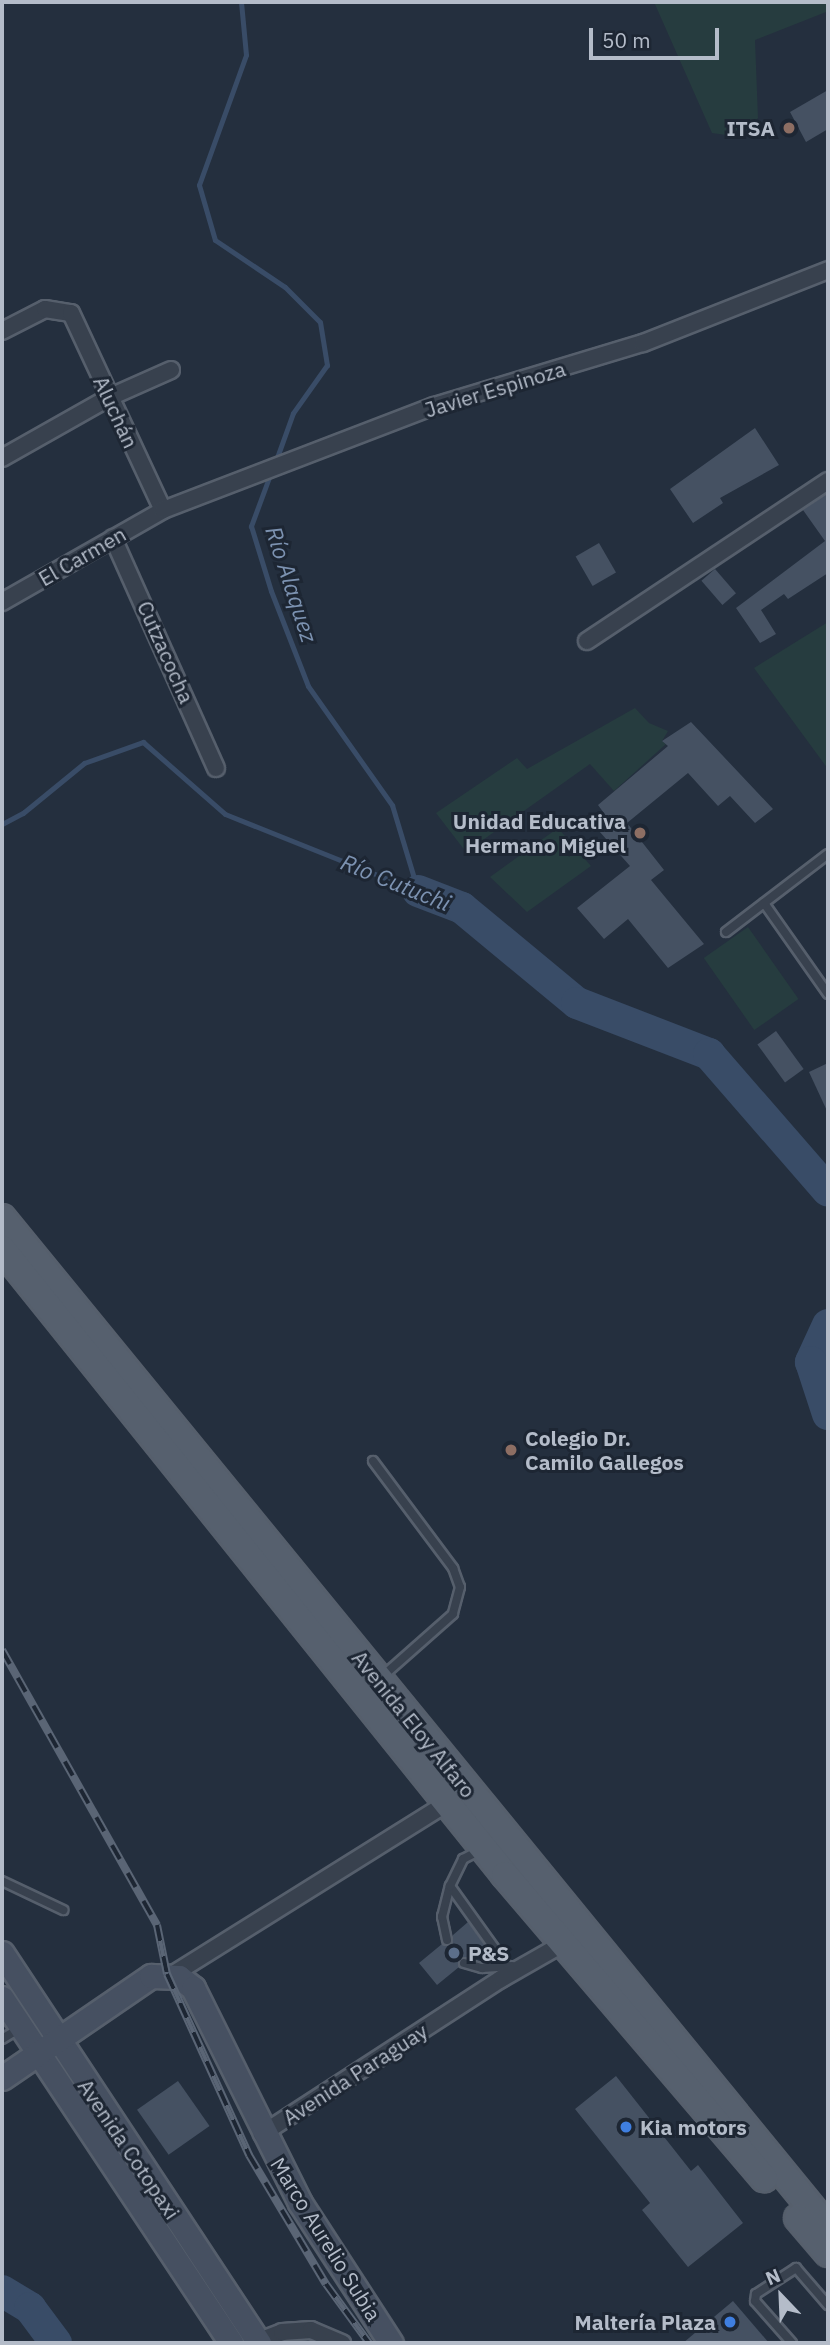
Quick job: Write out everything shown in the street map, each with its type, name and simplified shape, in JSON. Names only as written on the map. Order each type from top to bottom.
[{"type":"main road","name":"Avenida Eloy Alfaro","points":[[2,1218],[828,2228]]},
{"type":"main road","name":"Avenida Eloy Alfaro","points":[[2,1249],[484,1849],[828,2253]]},
{"type":"main road","name":"Avenida Cotopaxi","points":[[2,1953],[257,2342]]},
{"type":"main road","points":[[2,2078],[151,1976],[172,1975]]},
{"type":"main road","name":"Avenida Paraguay","points":[[172,1975],[192,1988],[262,2134]]},
{"type":"main road","name":"Avenida Cotopaxi","points":[[2,2000],[11,2033],[36,2053],[231,2343]]},
{"type":"main road","name":"Marco Aurelio Subia","points":[[262,2134],[300,2203],[391,2343]]},
{"type":"street","name":"Javier Espinoza","points":[[170,507],[434,406],[643,343],[828,270]]},
{"type":"street","name":"Aluchán","points":[[2,331],[46,309],[71,313],[108,398],[170,507]]},
{"type":"street","points":[[2,458],[108,398],[171,370]]},
{"type":"street","points":[[587,641],[828,481]]},
{"type":"street","name":"El Carmen","points":[[2,602],[170,507]]},
{"type":"street","name":"Cutzacocha","points":[[113,538],[216,768]]},
{"type":"street","points":[[172,1975],[447,1803]]},
{"type":"street","name":"Avenida Paraguay","points":[[262,2134],[537,1957],[564,1943]]},
{"type":"street","name":"Marco Aurelio Subia","points":[[257,2342],[282,2332],[311,2330],[342,2343]]},
{"type":"lane","points":[[726,932],[828,854]]},
{"type":"lane","points":[[764,902],[828,994]]},
{"type":"lane","points":[[373,1461],[453,1568],[460,1587],[453,1614],[378,1681]]},
{"type":"lane","points":[[447,1940],[442,1917],[450,1886],[463,1859],[484,1849]]},
{"type":"lane","points":[[2,1881],[63,1910]]},
{"type":"lane","points":[[450,1886],[509,1967]]},
{"type":"lane","points":[[464,1963],[509,1967],[537,1957]]},
{"type":"lane","points":[[792,2343],[755,2301],[756,2294],[796,2268],[828,2305]]},
{"type":"green space","points":[[654,2],[826,2],[826,12],[755,40],[758,118],[740,137],[712,133]]},
{"type":"green space","points":[[828,622],[828,769],[754,668]]},
{"type":"green space","points":[[635,708],[649,723],[668,731],[662,741],[666,744],[614,791],[590,764],[466,852],[436,813],[517,758],[527,769]]},
{"type":"green space","points":[[558,828],[591,866],[527,912],[490,877]]},
{"type":"green space","points":[[748,927],[798,999],[754,1030],[704,958]]},
{"type":"building","points":[[828,90],[828,129],[806,142],[790,112]]},
{"type":"building","points":[[755,428],[779,465],[720,498],[723,503],[693,523],[670,489]]},
{"type":"building","points":[[828,493],[828,573],[788,599],[784,594],[761,610],[776,634],[760,643],[736,608],[825,541],[803,510]]},
{"type":"building","points":[[599,543],[616,572],[593,586],[576,556]]},
{"type":"building","points":[[715,569],[736,593],[722,605],[701,581]]},
{"type":"building","points":[[691,722],[773,809],[755,823],[730,796],[718,806],[688,773],[627,823],[664,870],[651,880],[704,944],[668,968],[628,919],[604,939],[577,908],[630,866],[599,831],[609,820],[598,805],[668,746],[662,741]]},
{"type":"building","points":[[776,1031],[804,1069],[785,1083],[757,1045]]},
{"type":"building","points":[[828,1063],[828,1113],[809,1072]]},
{"type":"building","name":"P&S","points":[[468,1922],[485,1946],[470,1958],[460,1958],[459,1967],[437,1985],[419,1963],[442,1944],[451,1945],[453,1935]]},
{"type":"building","points":[[616,2076],[691,2171],[698,2165],[743,2223],[688,2267],[642,2210],[650,2203],[575,2109]]},
{"type":"building","points":[[178,2081],[210,2126],[169,2155],[137,2110]]},
{"type":"building","name":"Maltería Plaza","points":[[733,2301],[769,2343],[683,2343]]},
{"type":"waterway","name":"Río Alaquez","points":[[241,2],[246,55],[199,185],[215,240],[285,287],[320,322],[327,365],[293,413],[275,463]]},
{"type":"waterway","name":"Río Alaquez","points":[[271,472],[251,526],[271,591],[308,686],[392,805],[418,891]]},
{"type":"waterway","name":"Río Cutuchi","points":[[2,824],[23,813],[84,763],[143,742],[225,814],[418,891]]},
{"type":"waterway","name":"Río Cutuchi","points":[[418,891],[462,908],[577,1003],[709,1054],[828,1191]]},
{"type":"waterway","name":"Río Cutuchi","points":[[828,1325],[811,1362],[828,1414]]},
{"type":"waterway","points":[[2,2291],[30,2308],[56,2343]]},
{"type":"railway","points":[[2,1650],[157,1925],[167,1974],[249,2155],[326,2284],[369,2343]]},
{"type":"place","name":"ITSA","points":[[789,128]]},
{"type":"place","name":"Unidad Educativa Hermano Miguel","points":[[640,833]]},
{"type":"place","name":"Colegio Dr. Camilo Gallegos","points":[[511,1450]]},
{"type":"place","name":"P&S","points":[[454,1953]]},
{"type":"place","name":"Kia motors","points":[[626,2127]]},
{"type":"place","name":"Maltería Plaza","points":[[730,2322]]}]
